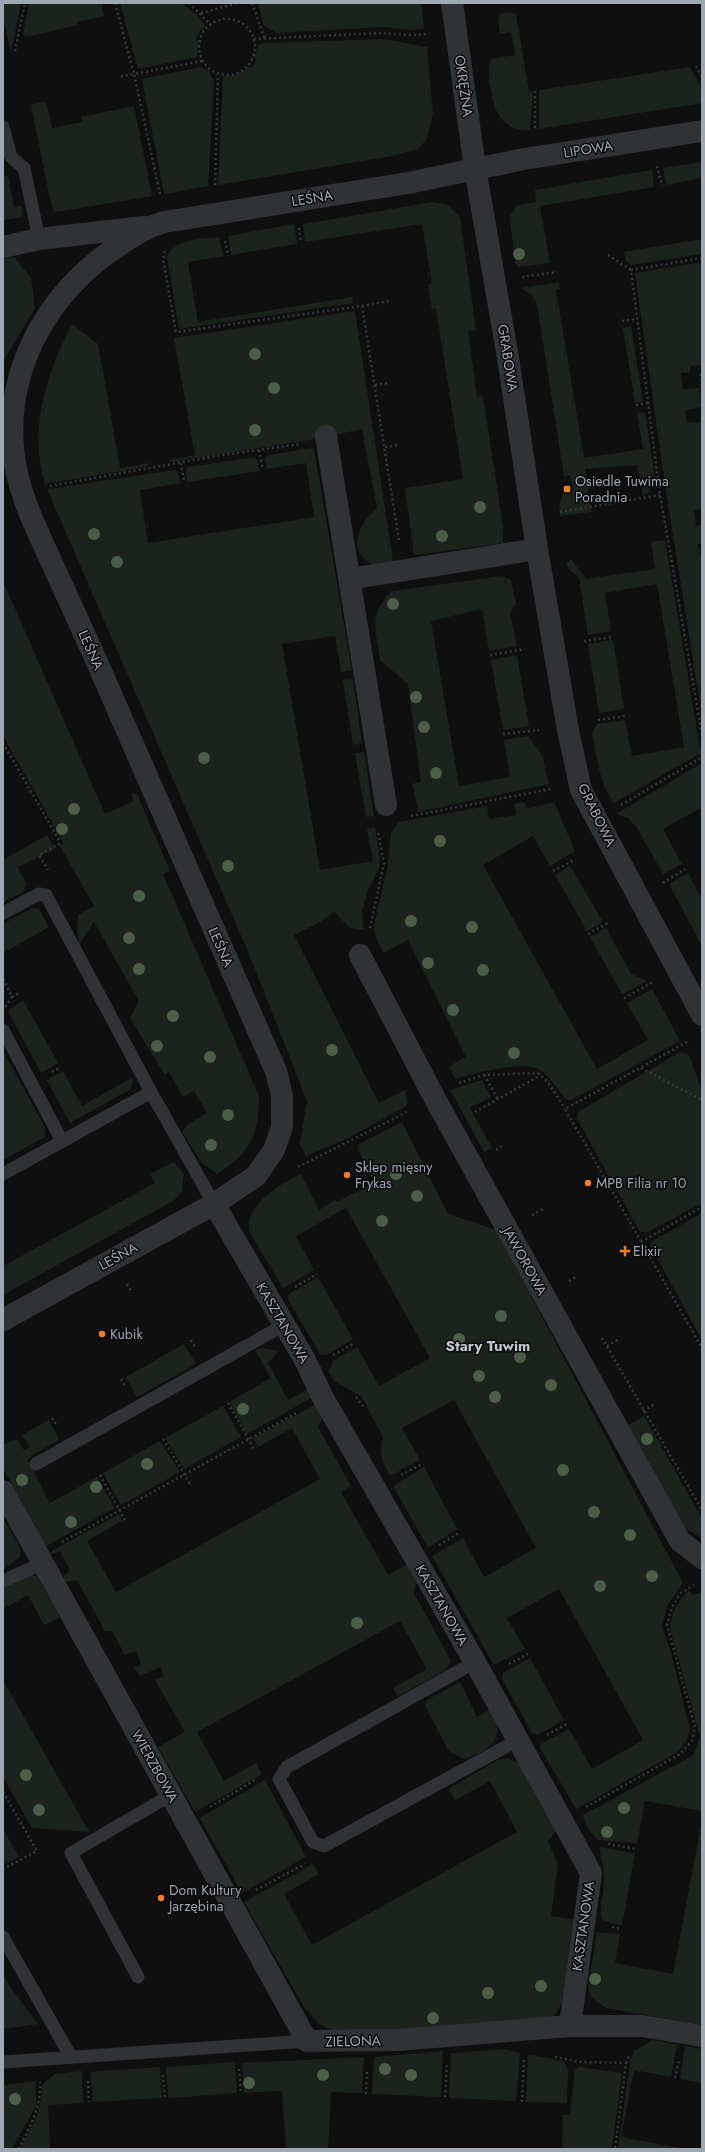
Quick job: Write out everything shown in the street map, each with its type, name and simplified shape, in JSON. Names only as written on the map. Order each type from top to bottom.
[{"type":"street","name":"OKRĘŻNA","points":[[452,3],[475,168]]},
{"type":"street","name":"LIPOWA","points":[[475,168],[702,130]]},
{"type":"street","name":"LEŚNA","points":[[3,247],[39,239],[148,227],[164,222],[408,182],[475,168]]},
{"type":"street","name":"GRABOWA","points":[[475,168],[508,358],[537,549],[568,730],[581,790],[702,1015]]},
{"type":"street","name":"LEŚNA","points":[[3,1320],[214,1204],[256,1176],[274,1150],[282,1127],[282,1096],[276,1071],[105,679],[22,498],[13,450],[12,416],[18,378],[31,344],[48,313],[97,260],[148,227]]},
{"type":"street","name":"LEŚNA","points":[[3,428],[13,450]]},
{"type":"street","points":[[316,440],[349,579],[386,805]]},
{"type":"street","points":[[349,579],[537,549]]},
{"type":"street","name":"JAWOROWA","points":[[360,955],[434,1097],[680,1541],[702,1558]]},
{"type":"street","name":"KASZTANOWA","points":[[214,1204],[305,1360],[323,1398],[475,1662],[591,1873],[570,2026]]},
{"type":"street","name":"WIERZBOWA","points":[[3,1491],[307,2041]]},
{"type":"street","name":"ZIELONA","points":[[307,2041],[397,2040],[570,2026],[642,2026],[702,2036]]},
{"type":"lane","points":[[3,127],[11,157],[24,168],[39,239]]},
{"type":"lane","points":[[3,913],[39,894],[46,895],[151,1092],[214,1204]]},
{"type":"lane","points":[[3,1030],[62,1141]]},
{"type":"lane","points":[[3,1174],[151,1092]]},
{"type":"lane","points":[[36,1464],[284,1325]]},
{"type":"lane","points":[[3,1582],[43,1563]]},
{"type":"lane","points":[[475,1662],[287,1766],[278,1779],[313,1842],[324,1846],[518,1740]]},
{"type":"lane","points":[[138,1977],[71,1852],[171,1795]]},
{"type":"lane","points":[[3,1937],[71,2057]]},
{"type":"lane","name":"ZIELONA","points":[[3,2062],[307,2041]]},
{"type":"path","points":[[15,51],[25,3]]},
{"type":"path","points":[[115,3],[134,74],[161,199]]},
{"type":"path","points":[[189,3],[201,13],[211,25]]},
{"type":"path","points":[[201,13],[238,3]]},
{"type":"path","points":[[252,3],[264,39]]},
{"type":"path","points":[[219,21],[236,21],[244,25],[254,39],[253,56],[243,70],[227,75],[210,69],[202,61],[199,46],[201,38],[211,25],[219,21]]},
{"type":"path","points":[[254,39],[380,33],[428,34]]},
{"type":"path","points":[[118,77],[202,61]]},
{"type":"path","points":[[696,66],[702,77]]},
{"type":"path","points":[[215,192],[218,73]]},
{"type":"path","points":[[535,91],[535,133]]},
{"type":"path","points":[[656,161],[662,186]]},
{"type":"path","points":[[300,238],[301,243]]},
{"type":"path","points":[[167,245],[163,259],[176,332],[390,301]]},
{"type":"path","points":[[226,249],[228,256]]},
{"type":"path","points":[[608,255],[631,270],[702,258]]},
{"type":"path","points":[[631,270],[660,495],[702,734]]},
{"type":"path","points":[[521,278],[557,272]]},
{"type":"path","points":[[362,306],[404,570]]},
{"type":"path","points":[[622,321],[638,319]]},
{"type":"path","points":[[701,374],[702,384]]},
{"type":"path","points":[[375,385],[388,384]]},
{"type":"path","points":[[636,405],[648,403]]},
{"type":"path","points":[[55,485],[316,440]]},
{"type":"path","points":[[385,447],[398,445]]},
{"type":"path","points":[[259,450],[263,470]]},
{"type":"path","points":[[181,463],[184,482]]},
{"type":"path","points":[[557,513],[660,495]]},
{"type":"path","points":[[584,641],[612,637]]},
{"type":"path","points":[[490,654],[526,649]]},
{"type":"path","points":[[598,720],[625,716]]},
{"type":"path","points":[[503,734],[538,730]]},
{"type":"path","points":[[3,743],[59,840],[59,844],[40,855],[51,878],[46,895]]},
{"type":"path","points":[[616,807],[702,757]]},
{"type":"path","points":[[421,814],[556,788]]},
{"type":"path","points":[[553,871],[574,860]]},
{"type":"path","points":[[663,883],[685,869]]},
{"type":"path","points":[[373,914],[378,892]]},
{"type":"path","points":[[588,934],[608,923]]},
{"type":"path","points":[[3,979],[12,996]]},
{"type":"path","points":[[624,998],[653,982]]},
{"type":"path","points":[[3,1011],[12,996],[19,993]]},
{"type":"path","points":[[565,1109],[687,1042]]},
{"type":"path","points":[[641,1068],[702,1100]]},
{"type":"path","points":[[292,1170],[342,1146],[466,1080],[484,1075],[538,1073],[541,1075],[565,1109],[702,1348]]},
{"type":"path","points":[[484,1075],[498,1099]]},
{"type":"path","points":[[478,1118],[474,1111],[541,1075]]},
{"type":"path","points":[[493,1143],[500,1156]]},
{"type":"path","points":[[496,1150],[502,1146]]},
{"type":"path","points":[[641,1242],[702,1207]]},
{"type":"path","points":[[529,1208],[536,1221]]},
{"type":"path","points":[[533,1214],[545,1208]]},
{"type":"path","points":[[293,1288],[317,1274]]},
{"type":"path","points":[[566,1274],[574,1287]]},
{"type":"path","points":[[570,1280],[576,1277]]},
{"type":"path","points":[[600,1333],[702,1510]]},
{"type":"path","points":[[607,1346],[618,1339]]},
{"type":"path","points":[[332,1356],[355,1343]]},
{"type":"path","points":[[69,1538],[323,1398]]},
{"type":"path","points":[[228,1403],[254,1449]]},
{"type":"path","points":[[644,1410],[655,1404]]},
{"type":"path","points":[[163,1439],[190,1484]]},
{"type":"path","points":[[395,1478],[422,1464]]},
{"type":"path","points":[[100,1475],[125,1520]]},
{"type":"path","points":[[434,1548],[460,1533]]},
{"type":"path","points":[[581,1810],[674,1758],[692,1741],[695,1727],[666,1625],[677,1599],[688,1588]]},
{"type":"path","points":[[508,1665],[528,1654]]},
{"type":"path","points":[[541,1738],[567,1724]]},
{"type":"path","points":[[3,1792],[37,1851],[3,1869]]},
{"type":"path","points":[[605,1844],[636,1849]]},
{"type":"path","points":[[231,1904],[310,1861]]},
{"type":"path","points":[[522,2102],[524,2051]]},
{"type":"path","points":[[445,2098],[447,2062]]},
{"type":"path","points":[[366,2094],[367,2066]]},
{"type":"path","points":[[239,2067],[241,2093]]},
{"type":"path","points":[[163,2071],[166,2098]]},
{"type":"path","points":[[87,2075],[89,2102]]},
{"type":"path","points":[[19,2149],[36,2112],[41,2097],[39,2077]]},
{"type":"shaded area","points":[[3,3],[21,3],[11,52],[3,18]]},
{"type":"shaded area","points":[[29,3],[102,3],[104,16],[77,22],[78,25],[26,37],[23,35]]},
{"type":"shaded area","points":[[120,3],[182,3],[200,18],[205,26],[203,30],[200,30],[196,38],[198,40],[197,57],[138,69]]},
{"type":"shaded area","points":[[258,3],[421,3],[424,29],[410,30],[384,27],[277,33],[263,25]]},
{"type":"shaded area","points":[[508,12],[516,14],[529,91],[533,91],[530,130],[513,127],[502,120],[495,108],[491,92],[489,71],[491,59],[515,55],[511,32],[500,34],[498,21],[500,14]]},
{"type":"shaded area","points":[[383,39],[427,47],[433,113],[427,139],[418,149],[387,157],[218,185],[223,76],[233,76],[249,67],[252,68],[257,60],[254,58],[258,45],[264,43]]},
{"type":"shaded area","points":[[202,67],[210,72],[214,83],[208,186],[164,194],[142,79]]},
{"type":"shaded area","points":[[690,67],[702,89],[702,103],[539,129],[539,90]]},
{"type":"shaded area","points":[[46,101],[52,128],[82,122],[81,117],[134,106],[152,196],[55,212],[51,204],[31,105]]},
{"type":"shaded area","points":[[702,162],[702,178],[666,185],[663,168]]},
{"type":"shaded area","points":[[652,170],[654,187],[540,206],[550,263],[519,267],[515,263],[510,216],[517,205],[536,202],[535,190]]},
{"type":"shaded area","points":[[8,176],[14,207],[22,206],[22,217],[3,220],[3,177]]},
{"type":"shaded area","points":[[433,202],[448,205],[460,217],[476,330],[468,331],[477,397],[483,396],[503,527],[503,543],[414,555],[405,488],[463,479],[436,308],[432,309],[428,284],[432,283],[422,224],[305,242],[303,224]]},
{"type":"shaded area","points":[[294,224],[297,244],[231,255],[228,236]]},
{"type":"shaded area","points":[[219,237],[223,256],[188,262],[198,322],[352,297],[353,303],[179,329],[167,256],[171,250],[183,243]]},
{"type":"shaded area","points":[[702,239],[702,254],[631,265],[626,261],[624,252]]},
{"type":"shaded area","points":[[14,257],[31,278],[35,308],[3,362],[3,259]]},
{"type":"shaded area","points":[[702,262],[702,365],[690,366],[690,372],[681,373],[683,389],[699,388],[701,407],[685,410],[687,423],[702,422],[702,509],[694,510],[696,525],[702,525],[702,543],[698,544],[702,562],[702,716],[666,491],[635,273]]},
{"type":"shaded area","points":[[559,282],[560,289],[556,290],[584,458],[643,449],[637,413],[645,412],[654,471],[650,491],[643,496],[637,465],[585,469],[592,512],[560,516],[560,503],[563,494],[565,490],[573,488],[570,475],[564,476],[537,304],[532,295],[521,288]]},
{"type":"shaded area","points":[[355,311],[394,568],[379,566],[369,562],[361,555],[358,547],[358,538],[361,528],[367,518],[377,508],[362,429],[316,439],[171,462],[168,460],[195,455],[174,338]]},
{"type":"shaded area","points":[[72,324],[98,344],[120,468],[150,463],[146,467],[45,484],[40,464],[39,422],[48,381],[63,342]]},
{"type":"shaded area","points":[[631,326],[643,401],[635,403],[623,328]]},
{"type":"shaded area","points":[[310,448],[314,449],[352,670],[341,672],[335,636],[282,644],[320,870],[373,861],[367,829],[375,827],[380,858],[379,869],[368,890],[362,911],[364,930],[350,928],[334,912],[320,922],[294,935],[379,1103],[405,1090],[408,1102],[405,1107],[346,1139],[306,1156],[300,1144],[307,1101],[249,954],[47,489],[175,470],[178,472],[180,483],[140,490],[148,543],[314,517],[306,463],[267,469],[265,458],[269,455]]},
{"type":"shaded area","points":[[255,457],[260,471],[187,482],[186,470],[188,467]]},
{"type":"shaded area","points":[[665,540],[701,753],[614,803],[605,787],[597,760],[592,733],[597,724],[625,720],[632,756],[684,747],[657,584],[605,593],[611,631],[588,635],[579,578],[569,569],[566,564],[571,559],[586,579],[655,569],[651,542]]},
{"type":"shaded area","points":[[502,576],[511,580],[516,604],[510,613],[517,646],[489,651],[482,609],[431,621],[459,786],[510,777],[504,740],[528,736],[542,755],[549,784],[418,812],[412,784],[421,782],[408,684],[380,660],[376,631],[379,607],[392,591]]},
{"type":"shaded area","points":[[3,581],[105,814],[134,801],[131,793],[137,794],[170,871],[163,874],[259,1096],[257,1123],[250,1142],[238,1158],[217,1174],[201,1162],[182,1132],[187,1125],[207,1113],[194,1091],[183,1097],[169,1072],[165,1075],[130,1018],[139,1001],[94,922],[79,945],[77,929],[78,915],[94,906],[60,846],[63,842],[3,736]]},
{"type":"shaded area","points":[[613,640],[624,709],[599,713],[588,644]]},
{"type":"shaded area","points":[[517,655],[529,726],[503,730],[491,660]]},
{"type":"shaded area","points":[[353,679],[362,743],[353,745],[343,680]]},
{"type":"shaded area","points":[[364,752],[374,816],[366,817],[355,753]]},
{"type":"shaded area","points":[[702,763],[702,807],[663,829],[682,864],[663,874],[637,828],[628,818],[616,814]]},
{"type":"shaded area","points":[[525,802],[527,809],[554,802],[575,851],[550,866],[533,836],[483,865],[597,1069],[648,1040],[627,1003],[652,989],[680,1041],[571,1100],[567,1100],[543,1072],[532,1067],[522,1066],[498,1068],[455,1079],[449,1066],[466,1057],[408,940],[383,953],[376,937],[374,925],[387,870],[391,833],[399,822],[487,806],[489,819],[516,815],[514,804]]},
{"type":"shaded area","points":[[47,835],[55,849],[18,867],[26,884],[23,892],[3,903],[3,860]]},
{"type":"shaded area","points":[[570,866],[603,922],[587,931],[555,875]]},
{"type":"shaded area","points":[[688,873],[702,899],[702,946],[669,884]]},
{"type":"shaded area","points":[[32,908],[39,909],[49,927],[3,953],[3,924]]},
{"type":"shaded area","points":[[606,928],[631,974],[647,981],[622,994],[590,937]]},
{"type":"shaded area","points":[[23,1000],[58,1063],[41,1073],[8,1011]]},
{"type":"shaded area","points":[[3,1051],[45,1127],[45,1137],[3,1160]]},
{"type":"shaded area","points":[[680,1052],[689,1055],[702,1091],[702,1203],[648,1232],[640,1232],[577,1119],[578,1112]]},
{"type":"shaded area","points":[[63,1071],[82,1106],[133,1077],[131,1089],[70,1123],[47,1080]]},
{"type":"shaded area","points":[[482,1080],[491,1097],[470,1108],[492,1148],[484,1152],[450,1090]]},
{"type":"shaded area","points":[[402,1122],[448,1214],[496,1230],[683,1583],[667,1606],[662,1627],[671,1652],[690,1730],[686,1742],[676,1753],[576,1809],[540,1748],[541,1744],[569,1729],[592,1769],[643,1740],[559,1589],[507,1618],[525,1649],[494,1665],[432,1556],[463,1538],[484,1577],[536,1548],[454,1400],[402,1428],[420,1460],[390,1476],[381,1453],[383,1437],[361,1396],[334,1381],[329,1371],[333,1361],[357,1347],[379,1386],[430,1358],[346,1208],[296,1236],[314,1270],[283,1288],[249,1231],[253,1212],[266,1196],[301,1174],[319,1210],[335,1200],[337,1202],[375,1182],[358,1150],[359,1144]]},
{"type":"shaded area","points":[[174,1162],[184,1174],[182,1192],[173,1201],[3,1295],[3,1266],[155,1183],[150,1174]]},
{"type":"shaded area","points":[[702,1213],[702,1340],[650,1245],[651,1242]]},
{"type":"shaded area","points":[[318,1277],[353,1339],[327,1355],[320,1354],[287,1298],[289,1294]]},
{"type":"shaded area","points":[[184,1344],[196,1364],[137,1397],[126,1377]]},
{"type":"shaded area","points":[[261,1348],[279,1351],[268,1363],[288,1400],[311,1388],[315,1396],[247,1434],[229,1402],[271,1378],[255,1350]]},
{"type":"shaded area","points":[[318,1403],[325,1413],[318,1427],[351,1486],[341,1492],[388,1575],[409,1563],[417,1575],[414,1593],[451,1661],[446,1670],[398,1696],[393,1688],[427,1669],[400,1621],[197,1732],[224,1781],[256,1763],[262,1774],[195,1812],[158,1747],[185,1732],[155,1680],[164,1676],[160,1667],[140,1676],[134,1668],[141,1665],[136,1651],[125,1655],[112,1631],[105,1631],[77,1580],[66,1582],[63,1577],[70,1570],[60,1552],[51,1554],[50,1552],[119,1514],[122,1521],[87,1541],[116,1592],[320,1479],[292,1428],[258,1447],[253,1438]]},
{"type":"shaded area","points":[[223,1406],[241,1437],[184,1469],[165,1438]]},
{"type":"shaded area","points":[[644,1416],[702,1518],[702,1538],[682,1526],[628,1425]]},
{"type":"shaded area","points":[[49,1420],[59,1440],[31,1456],[28,1461],[50,1503],[97,1477],[115,1508],[46,1546],[3,1468],[3,1445],[13,1440],[17,1440],[24,1450],[30,1447],[22,1435]]},
{"type":"shaded area","points":[[160,1441],[180,1472],[121,1505],[103,1473]]},
{"type":"shaded area","points":[[424,1467],[457,1529],[428,1548],[393,1486]]},
{"type":"shaded area","points":[[3,1517],[20,1548],[20,1557],[3,1570]]},
{"type":"shaded area","points":[[30,1575],[37,1576],[60,1618],[44,1625],[28,1595],[3,1609],[3,1588]]},
{"type":"shaded area","points":[[689,1591],[693,1595],[702,1592],[702,1811],[645,1801],[637,1843],[598,1840],[586,1826],[583,1815],[693,1755],[700,1737],[670,1629],[675,1608]]},
{"type":"shaded area","points":[[530,1658],[564,1720],[538,1735],[532,1733],[502,1679],[503,1673]]},
{"type":"shaded area","points":[[3,1680],[89,1832],[32,1828],[3,1777]]},
{"type":"shaded area","points":[[460,1682],[477,1717],[493,1707],[497,1717],[498,1726],[494,1741],[489,1747],[474,1756],[464,1759],[449,1751],[425,1706],[427,1700]]},
{"type":"shaded area","points":[[507,1758],[521,1764],[558,1828],[548,1842],[558,1864],[551,1916],[577,1920],[568,1984],[560,2007],[553,2017],[380,2033],[334,2031],[319,2024],[304,2007],[244,1902],[313,1864],[319,1874],[284,1894],[312,1945],[517,1832],[490,1781],[455,1800],[448,1789],[498,1760]]},
{"type":"shaded area","points":[[265,1780],[306,1857],[242,1893],[200,1818]]},
{"type":"shaded area","points":[[702,1820],[702,2025],[606,2008],[591,1997],[588,1987],[597,1932],[620,1934],[615,1963],[673,1974]]},
{"type":"shaded area","points":[[3,1829],[19,1857],[3,1865]]},
{"type":"shaded area","points":[[599,1847],[635,1853],[622,1926],[602,1920],[601,1907],[604,1875]]},
{"type":"shaded area","points":[[3,1974],[11,1988],[38,2024],[3,2029]]},
{"type":"shaded area","points":[[653,2040],[677,2045],[671,2077],[634,2070],[621,2137],[685,2149],[618,2149],[630,2061],[634,2051]]},
{"type":"shaded area","points":[[685,2046],[702,2049],[702,2083],[680,2079]]},
{"type":"shaded area","points":[[503,2049],[520,2053],[516,2101],[449,2098],[451,2053]]},
{"type":"shaded area","points":[[443,2051],[441,2097],[372,2094],[374,2057]]},
{"type":"shaded area","points":[[531,2055],[564,2061],[568,2071],[567,2103],[526,2102],[528,2056]]},
{"type":"shaded area","points":[[364,2057],[362,2093],[331,2092],[328,2149],[286,2149],[282,2091],[244,2093],[242,2063]]},
{"type":"shaded area","points":[[235,2062],[237,2093],[168,2098],[166,2067]]},
{"type":"shaded area","points":[[160,2067],[162,2098],[93,2102],[90,2072]]},
{"type":"shaded area","points":[[579,2067],[622,2073],[612,2149],[562,2149],[563,2115],[570,2115],[575,2070]]},
{"type":"shaded area","points":[[82,2071],[83,2103],[48,2105],[50,2149],[20,2149],[32,2126],[41,2102],[42,2085],[55,2074]]},
{"type":"shaded area","points":[[36,2081],[36,2106],[12,2149],[3,2149],[3,2085]]},
{"type":"place","name":"Osiedle Tuwima Poradnia","points":[[567,489]]},
{"type":"place","name":"Sklep mięsny Frykas","points":[[347,1175]]},
{"type":"place","name":"MPB Filia nr 10","points":[[588,1183]]},
{"type":"place","name":"Elixir","points":[[625,1251]]},
{"type":"place","name":"Kubik","points":[[102,1334]]},
{"type":"place","name":"Dom Kultury Jarzębina","points":[[161,1898]]},
{"type":"district","name":"Stary Tuwim","points":[[488,1346]]}]
